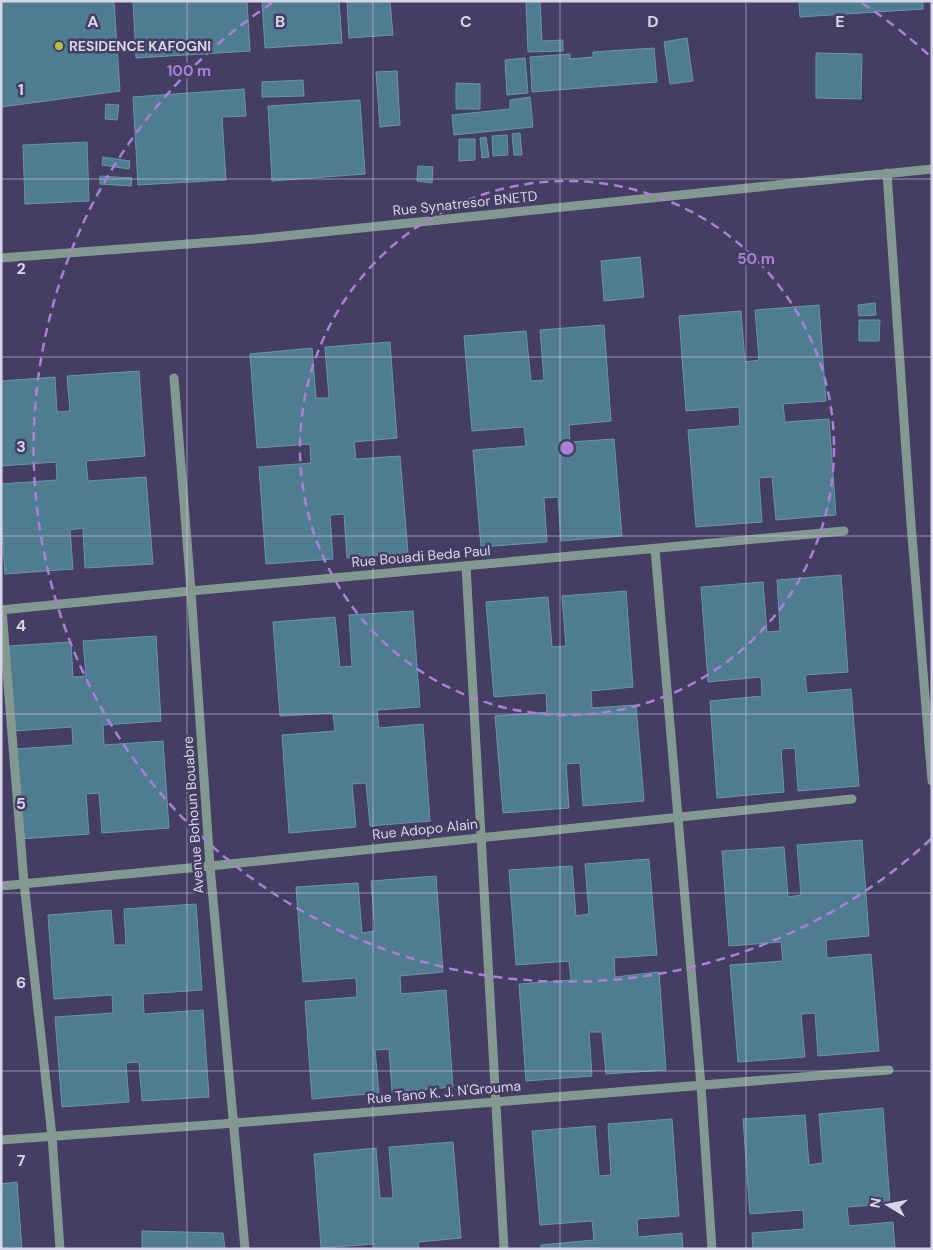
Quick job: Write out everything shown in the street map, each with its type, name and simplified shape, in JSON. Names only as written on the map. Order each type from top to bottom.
[{"type":"street","name":"Rue Synatresor BNETD","points":[[1,258],[255,239],[932,169]]},
{"type":"street","points":[[887,173],[910,514],[932,781]]},
{"type":"street","name":"Avenue Bohoun Bouabre","points":[[174,378],[210,866],[245,1249]]},
{"type":"street","name":"Rue Bouadi Beda Paul","points":[[2,610],[844,531]]},
{"type":"street","points":[[655,549],[701,1086],[712,1249]]},
{"type":"street","points":[[466,566],[504,1249]]},
{"type":"street","points":[[2,610],[24,883],[52,1136],[60,1249]]},
{"type":"street","name":"Rue Adopo Alain","points":[[1,886],[852,799]]},
{"type":"street","name":"Rue Tano K. J. N'Grouma","points":[[1,1140],[889,1070]]},
{"type":"building","name":"RESIDENCE KAFOGNI","points":[[1,1],[114,1],[120,91],[1,107]]},
{"type":"building","points":[[133,1],[247,1],[250,51],[136,58]]},
{"type":"building","points":[[262,1],[339,1],[342,43],[265,48]]},
{"type":"building","points":[[347,1],[390,1],[393,35],[349,38]]},
{"type":"building","points":[[526,1],[540,1],[542,41],[563,40],[563,51],[528,52]]},
{"type":"building","points":[[799,1],[923,1],[923,9],[800,17]]},
{"type":"building","points":[[687,38],[693,81],[670,84],[664,42]]},
{"type":"building","points":[[654,48],[657,82],[532,92],[530,57],[570,54],[570,59],[593,57],[593,52]]},
{"type":"building","points":[[816,53],[862,54],[861,99],[816,98]]},
{"type":"building","points":[[525,58],[528,93],[507,95],[505,60]]},
{"type":"building","points":[[397,71],[400,125],[380,127],[376,72]]},
{"type":"building","points":[[303,80],[304,96],[262,97],[262,82]]},
{"type":"building","points":[[456,83],[480,84],[480,109],[456,109]]},
{"type":"building","points":[[244,89],[246,116],[222,117],[226,180],[138,185],[133,97]]},
{"type":"building","points":[[530,97],[533,127],[454,135],[452,115],[510,109],[510,100]]},
{"type":"building","points":[[360,100],[365,174],[272,181],[268,106]]},
{"type":"building","points":[[106,104],[119,105],[117,120],[105,119]]},
{"type":"building","points":[[520,133],[522,155],[514,155],[512,134]]},
{"type":"building","points":[[507,135],[508,155],[493,156],[492,136]]},
{"type":"building","points":[[486,137],[489,157],[482,158],[480,138]]},
{"type":"building","points":[[459,139],[475,139],[475,160],[459,161]]},
{"type":"building","points":[[87,142],[89,201],[25,204],[23,145]]},
{"type":"building","points":[[103,157],[130,161],[129,169],[102,165]]},
{"type":"building","points":[[418,166],[433,167],[432,183],[417,181]]},
{"type":"building","points":[[100,176],[132,178],[131,186],[100,184]]},
{"type":"building","points":[[640,257],[644,297],[604,301],[601,261]]},
{"type":"building","points":[[875,303],[876,315],[859,316],[858,305]]},
{"type":"building","points":[[819,305],[826,401],[783,404],[785,422],[829,419],[836,515],[776,520],[772,477],[759,478],[762,522],[696,527],[688,430],[740,426],[739,407],[686,411],[679,316],[741,311],[745,362],[759,360],[755,310]]},
{"type":"building","points":[[859,320],[880,320],[879,341],[859,341]]},
{"type":"building","points":[[604,325],[611,421],[569,425],[570,442],[614,439],[622,536],[561,541],[558,497],[544,498],[547,542],[481,547],[473,450],[526,446],[524,427],[472,431],[464,336],[526,331],[531,381],[544,380],[540,330]]},
{"type":"building","points":[[390,342],[397,438],[354,442],[356,459],[400,456],[408,553],[347,558],[344,514],[330,515],[333,559],[266,564],[259,467],[311,463],[310,444],[257,448],[250,354],[312,348],[316,398],[329,398],[325,347]]},
{"type":"building","points":[[139,371],[145,456],[86,461],[88,481],[146,477],[153,564],[85,568],[83,528],[70,530],[73,569],[5,574],[1,518],[1,484],[57,480],[56,462],[1,466],[1,381],[55,377],[57,412],[70,411],[67,376]]},
{"type":"building","points":[[841,575],[848,672],[805,675],[807,693],[851,689],[859,786],[798,791],[795,748],[781,749],[784,792],[717,798],[710,701],[762,696],[761,677],[708,682],[701,587],[763,582],[767,632],[780,631],[777,580]]},
{"type":"building","points":[[626,591],[633,687],[591,691],[592,708],[636,705],[644,801],[583,806],[580,763],[566,764],[569,808],[503,813],[495,716],[547,712],[546,693],[494,697],[486,602],[548,597],[552,647],[566,646],[562,596]]},
{"type":"building","points":[[413,611],[420,707],[377,710],[379,728],[423,724],[430,821],[370,826],[366,783],[352,784],[356,827],[289,833],[282,735],[335,731],[333,713],[280,716],[273,622],[335,617],[340,667],[352,666],[349,615]]},
{"type":"building","points":[[156,636],[161,721],[103,725],[104,745],[163,741],[169,828],[102,833],[99,793],[86,794],[89,834],[21,839],[15,749],[73,745],[72,727],[14,731],[8,646],[71,642],[73,677],[86,676],[83,641]]},
{"type":"building","points":[[862,840],[869,936],[826,940],[827,958],[871,954],[879,1051],[818,1056],[815,1013],[801,1014],[805,1057],[738,1062],[730,965],[783,961],[781,942],[729,946],[722,851],[784,847],[788,897],[801,895],[797,845]]},
{"type":"building","points":[[649,859],[657,955],[614,958],[615,977],[659,972],[666,1070],[606,1074],[602,1032],[589,1032],[592,1076],[526,1081],[519,984],[571,980],[569,961],[516,965],[509,870],[572,866],[576,916],[589,914],[585,864]]},
{"type":"building","points":[[436,876],[443,972],[400,976],[401,994],[446,990],[453,1087],[392,1092],[389,1049],[375,1050],[379,1093],[312,1099],[305,1001],[357,997],[356,978],[303,982],[296,887],[358,883],[362,933],[375,931],[371,881]]},
{"type":"building","points":[[196,904],[202,990],[143,994],[144,1014],[203,1010],[209,1097],[142,1101],[139,1062],[126,1063],[129,1102],[62,1107],[55,1017],[113,1013],[112,995],[54,999],[48,915],[111,910],[114,945],[126,945],[124,909]]},
{"type":"building","points":[[883,1108],[890,1204],[847,1207],[849,1226],[893,1222],[895,1249],[753,1249],[752,1233],[804,1229],[803,1210],[750,1214],[743,1119],[805,1115],[809,1165],[823,1163],[819,1114]]},
{"type":"building","points":[[672,1119],[679,1216],[637,1219],[638,1237],[682,1233],[683,1249],[541,1249],[541,1245],[594,1240],[592,1221],[540,1225],[532,1131],[595,1126],[599,1176],[611,1175],[608,1124]]},
{"type":"building","points":[[453,1142],[461,1238],[418,1242],[419,1249],[374,1249],[374,1244],[321,1248],[314,1154],[376,1148],[380,1198],[393,1198],[389,1147]]},
{"type":"building","points":[[17,1182],[22,1249],[1,1249],[1,1184]]},
{"type":"building","points":[[142,1231],[223,1233],[225,1249],[142,1249]]},
{"type":"place","name":"RESIDENCE KAFOGNI","points":[[59,46]]}]
